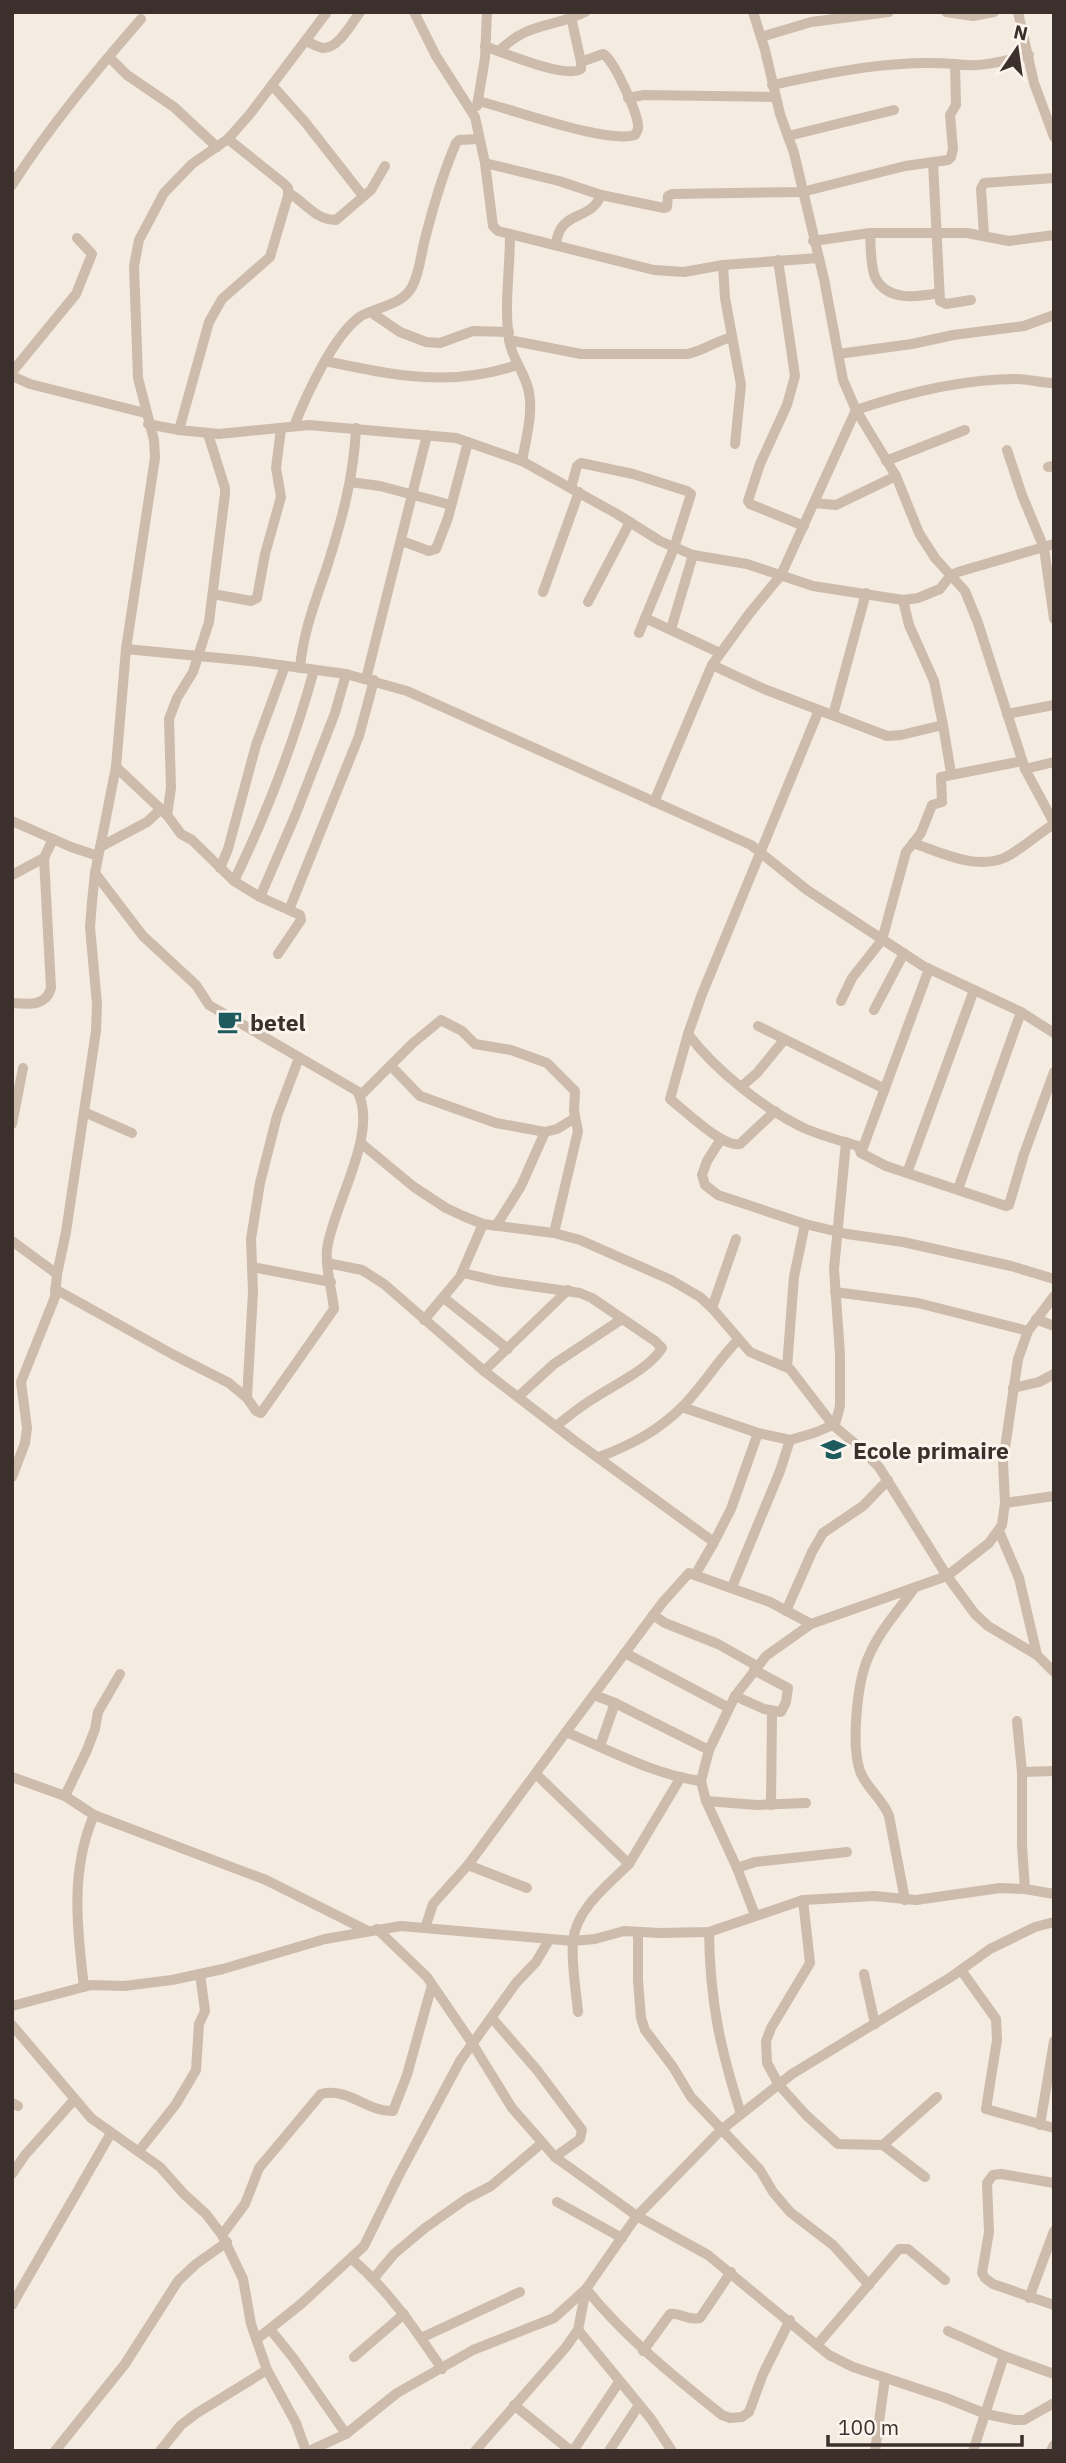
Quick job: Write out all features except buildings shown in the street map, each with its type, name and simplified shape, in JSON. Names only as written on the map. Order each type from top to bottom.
[{"type":"street","points":[[12,1477],[25,1443],[27,1428],[17,1385],[53,1304],[96,1031],[97,1004],[90,927],[95,873],[116,767],[126,649],[155,458],[138,378],[135,255],[150,216],[164,193],[192,164],[228,139],[327,12]]},
{"type":"street","points":[[306,41],[323,48],[329,47],[338,41],[360,12]]},
{"type":"street","points":[[415,12],[436,56],[475,117]]},
{"type":"street","points":[[487,12],[475,117],[485,163],[493,226],[498,231],[670,272],[818,258]]},
{"type":"street","points":[[499,51],[528,29],[585,12]]},
{"type":"street","points":[[753,12],[802,192],[844,380],[856,410],[896,476],[919,533],[935,558],[965,591],[1024,765],[1054,823],[1003,859],[987,862],[969,861],[913,843]]},
{"type":"street","points":[[761,37],[811,22],[889,12]]},
{"type":"street","points":[[946,12],[974,16],[994,12]]},
{"type":"street","points":[[1018,12],[1040,103],[1054,137]]},
{"type":"street","points":[[485,46],[569,72],[579,71],[581,62],[571,15]]},
{"type":"street","points":[[12,185],[34,150],[141,19]]},
{"type":"street","points":[[478,101],[585,131],[630,137],[637,134],[638,125],[619,75],[607,55],[581,62]]},
{"type":"street","points":[[772,85],[863,67],[925,62],[976,66],[1029,55]]},
{"type":"street","points":[[110,58],[127,75],[174,107],[217,147]]},
{"type":"street","points":[[485,163],[559,181],[601,195],[664,208],[668,196],[672,194],[802,192],[905,166],[948,160],[953,153],[950,115],[956,105],[955,64]]},
{"type":"street","points":[[272,85],[363,195]]},
{"type":"street","points":[[628,99],[643,96],[775,97]]},
{"type":"street","points":[[788,136],[894,110]]},
{"type":"street","points":[[228,139],[283,183],[289,193],[306,204],[317,216],[332,220],[340,218],[371,190],[385,166]]},
{"type":"street","points":[[294,426],[324,361],[356,321],[406,295],[411,289],[434,205],[456,143],[459,140],[478,139]]},
{"type":"street","points":[[933,162],[939,293],[942,303],[971,300]]},
{"type":"street","points":[[984,235],[981,190],[984,183],[1054,178]]},
{"type":"street","points":[[179,430],[209,322],[222,299],[270,257],[289,193]]},
{"type":"street","points":[[556,245],[559,229],[572,218],[593,208],[601,195]]},
{"type":"street","points":[[813,241],[870,233],[984,235],[1009,242],[1054,235]]},
{"type":"street","points":[[870,233],[873,271],[883,286],[906,297],[939,293]]},
{"type":"street","points":[[510,235],[509,336],[517,365],[527,385],[530,406],[522,461]]},
{"type":"street","points":[[77,238],[92,254],[76,294],[12,374],[30,384],[145,413]]},
{"type":"street","points":[[778,260],[795,376],[787,405],[760,464],[748,501],[750,505],[804,526]]},
{"type":"street","points":[[723,265],[741,385],[735,444]]},
{"type":"street","points":[[372,313],[400,332],[425,342],[448,341],[473,331],[509,336],[581,354],[693,353],[732,337]]},
{"type":"street","points":[[838,354],[1024,326],[1054,315]]},
{"type":"street","points":[[324,361],[418,378],[478,374],[517,365]]},
{"type":"street","points":[[654,802],[712,665],[781,575],[856,410],[905,395],[962,385],[1016,379],[1054,383]]},
{"type":"street","points":[[148,424],[208,433],[309,425],[427,435],[468,442],[522,461],[674,548],[693,555],[747,564],[813,586],[903,600],[918,598],[940,589],[958,572],[1049,546]]},
{"type":"street","points":[[300,668],[307,627],[351,482],[356,428]]},
{"type":"street","points":[[213,594],[251,601],[257,598],[265,554],[281,497],[276,468],[281,429]]},
{"type":"street","points":[[886,461],[965,430]]},
{"type":"street","points":[[12,821],[53,839],[99,851],[164,812],[171,788],[169,719],[199,657],[209,622],[213,594],[225,488],[208,433]]},
{"type":"street","points":[[289,910],[359,736],[427,435]]},
{"type":"street","points":[[402,541],[429,551],[435,550],[451,505],[468,442]]},
{"type":"street","points":[[1007,450],[1022,495],[1049,546],[1054,618]]},
{"type":"street","points":[[543,592],[575,490],[577,467],[580,463],[633,474],[687,491],[692,497],[639,633]]},
{"type":"street","points":[[814,503],[836,505],[896,476]]},
{"type":"street","points":[[351,482],[380,486],[451,505]]},
{"type":"street","points":[[588,602],[630,522]]},
{"type":"street","points":[[671,629],[693,555]]},
{"type":"street","points":[[833,715],[866,593]]},
{"type":"street","points":[[903,600],[909,625],[934,681],[951,773]]},
{"type":"street","points":[[645,618],[720,653]]},
{"type":"street","points":[[126,649],[346,674],[407,691],[751,845],[807,890],[882,940],[929,969],[1021,1012],[1054,1033]]},
{"type":"street","points":[[712,665],[764,689],[887,736],[943,725]]},
{"type":"street","points":[[220,868],[228,849],[266,715],[285,666]]},
{"type":"street","points":[[234,881],[293,742],[314,670]]},
{"type":"street","points":[[260,897],[335,713],[346,674]]},
{"type":"street","points":[[1007,714],[1054,705]]},
{"type":"street","points":[[775,1111],[740,1144],[730,1145],[670,1100],[688,1034],[819,710]]},
{"type":"street","points":[[841,1001],[852,978],[882,940],[904,859],[921,833],[932,805],[942,802],[940,777],[951,773],[1054,762]]},
{"type":"street","points":[[116,767],[164,812],[181,834],[192,840],[234,881],[260,897],[300,915],[302,919],[278,954]]},
{"type":"street","points":[[12,1003],[41,1002],[49,995],[51,988],[44,858],[53,839]]},
{"type":"street","points":[[12,875],[44,858]]},
{"type":"street","points":[[55,1289],[229,1383],[261,1413],[334,1309],[327,1247],[362,1144],[360,1096],[357,1091],[209,1005],[196,985],[143,936],[95,873]]},
{"type":"street","points":[[874,1010],[904,953]]},
{"type":"street","points":[[861,1153],[929,969]]},
{"type":"street","points":[[907,1173],[974,990]]},
{"type":"street","points":[[958,1189],[1021,1012]]},
{"type":"street","points":[[360,1096],[435,1023],[442,1020],[462,1031],[475,1044],[512,1050],[548,1064],[575,1090],[578,1131],[554,1233]]},
{"type":"street","points":[[758,1026],[885,1089]]},
{"type":"street","points":[[688,1034],[708,1059],[775,1111],[810,1130],[858,1146],[861,1153],[907,1173],[1002,1205],[1009,1205],[1024,1154],[1054,1072]]},
{"type":"street","points":[[742,1086],[757,1073],[784,1040]]},
{"type":"street","points":[[247,1398],[253,1292],[251,1239],[260,1183],[277,1116],[299,1058]]},
{"type":"street","points":[[391,1066],[421,1097],[496,1123],[545,1132],[557,1129],[575,1118]]},
{"type":"street","points":[[12,1124],[23,1068]]},
{"type":"street","points":[[83,1112],[132,1133]]},
{"type":"street","points":[[496,1226],[523,1182],[545,1132]]},
{"type":"street","points":[[721,1139],[702,1171],[705,1185],[708,1189],[751,1208],[805,1224],[903,1241],[1011,1266],[1054,1279]]},
{"type":"street","points":[[682,1407],[758,1433],[790,1440],[833,1425],[840,1412],[841,1379],[834,1269],[846,1142]]},
{"type":"street","points":[[362,1144],[446,1208],[484,1224],[554,1233],[580,1240],[658,1274],[700,1297],[753,1354],[787,1367],[795,1374],[833,1425],[859,1447],[888,1480],[921,1538],[975,1614],[988,1626],[1037,1656],[1054,1672]]},
{"type":"street","points":[[424,1320],[463,1273],[484,1224]]},
{"type":"street","points":[[787,1367],[794,1277],[805,1224]]},
{"type":"street","points":[[712,1308],[736,1239]]},
{"type":"street","points":[[12,1241],[57,1274]]},
{"type":"street","points":[[327,1263],[366,1272],[405,1300],[424,1320],[484,1371],[713,1544]]},
{"type":"street","points":[[252,1267],[331,1282]]},
{"type":"street","points":[[463,1273],[497,1281],[568,1290],[592,1298],[654,1341],[662,1350],[627,1378],[556,1426]]},
{"type":"street","points":[[484,1371],[568,1290]]},
{"type":"street","points":[[835,1292],[918,1303],[1028,1331]]},
{"type":"street","points":[[755,1915],[706,1801],[701,1781],[709,1750],[729,1708],[756,1668],[777,1646],[811,1624],[947,1576],[989,1543],[999,1531],[1005,1503],[1003,1462],[1018,1359],[1028,1331],[1054,1296]]},
{"type":"street","points":[[444,1298],[508,1349]]},
{"type":"street","points":[[519,1396],[554,1364],[622,1319]]},
{"type":"street","points":[[1035,1319],[1054,1326]]},
{"type":"street","points":[[599,1457],[646,1437],[682,1407],[738,1340]]},
{"type":"street","points":[[1013,1388],[1039,1382],[1054,1374]]},
{"type":"street","points":[[695,1575],[731,1509],[758,1433]]},
{"type":"street","points":[[732,1587],[790,1440]]},
{"type":"street","points":[[786,1611],[823,1533],[863,1506],[888,1480]]},
{"type":"street","points":[[1005,1503],[1054,1496]]},
{"type":"street","points":[[999,1531],[1019,1578],[1037,1656]]},
{"type":"street","points":[[425,1928],[433,1904],[468,1865],[653,1615],[690,1573],[732,1587],[811,1624]]},
{"type":"street","points":[[905,1899],[889,1816],[861,1775],[856,1751],[856,1730],[867,1660],[883,1631],[913,1590]]},
{"type":"street","points":[[653,1615],[658,1620],[718,1644],[788,1689],[781,1712],[772,1712],[736,1696]]},
{"type":"street","points":[[625,1653],[729,1708]]},
{"type":"street","points":[[65,1796],[91,1740],[98,1712],[120,1674]]},
{"type":"street","points":[[594,1695],[709,1750]]},
{"type":"street","points":[[600,1746],[615,1703]]},
{"type":"street","points":[[771,1805],[772,1712]]},
{"type":"street","points":[[1017,1721],[1022,1772],[1025,1889]]},
{"type":"street","points":[[566,1732],[681,1777],[701,1781]]},
{"type":"street","points":[[1022,1772],[1054,1771]]},
{"type":"street","points":[[536,1774],[629,1864]]},
{"type":"street","points":[[12,1777],[65,1796],[94,1815],[266,1880],[371,1929],[418,1967],[472,2043],[498,2087],[555,2157],[637,2216],[708,2255],[732,2272],[817,2345],[853,2367],[986,2414],[1015,2420],[1024,2420],[1054,2403]]},
{"type":"street","points":[[578,2012],[573,1941],[580,1921],[592,1900],[629,1864],[681,1777]]},
{"type":"street","points":[[706,1801],[771,1805],[806,1803]]},
{"type":"street","points":[[84,1987],[76,1919],[76,1894],[94,1815]]},
{"type":"street","points":[[737,1868],[755,1862],[847,1852]]},
{"type":"street","points":[[468,1865],[527,1888]]},
{"type":"street","points":[[12,2006],[84,1987],[150,1984],[200,1974],[371,1929],[401,1926],[573,1941],[594,1939],[619,1931],[709,1932],[803,1900],[874,1896],[925,1900],[1000,1888],[1054,1894]]},
{"type":"street","points":[[803,1900],[810,1963],[781,2009],[766,2041],[767,2063],[779,2085],[806,2115],[838,2144],[883,2145],[925,2177]]},
{"type":"street","points":[[12,2025],[91,2118],[160,2167],[206,2214],[225,2239],[243,2279],[251,2324],[267,2370],[296,2423],[307,2451],[346,2434],[397,2393],[490,2342],[554,2318],[586,2289],[637,2216],[721,2130],[741,2114],[792,2074],[1009,1938],[1054,1922]]},
{"type":"street","points":[[638,1932],[642,2024],[691,2097],[760,2170],[773,2192],[790,2212],[833,2245],[869,2285]]},
{"type":"street","points":[[709,1932],[718,2038],[741,2114]]},
{"type":"street","points":[[257,2339],[364,2246],[440,2095],[472,2043],[516,1983],[538,1959],[549,1940]]},
{"type":"street","points":[[961,1970],[996,2018],[997,2040],[986,2109],[1054,2127]]},
{"type":"street","points":[[864,1973],[875,2024]]},
{"type":"street","points":[[139,2151],[176,2104],[196,2070],[199,2024],[205,2011],[200,1974]]},
{"type":"street","points":[[55,2451],[125,2364],[178,2281],[225,2239],[245,2204],[259,2168],[321,2094],[341,2092],[377,2108],[393,2111],[407,2076],[432,1985]]},
{"type":"street","points":[[492,2018],[537,2070],[582,2130],[580,2139],[555,2157]]},
{"type":"street","points":[[1040,2125],[1050,2092],[1054,2040]]},
{"type":"street","points":[[883,2145],[937,2097]]},
{"type":"street","points":[[12,2174],[25,2155],[74,2100]]},
{"type":"street","points":[[12,2305],[111,2133]]},
{"type":"street","points":[[374,2278],[394,2254],[425,2228],[466,2199],[491,2186],[542,2143]]},
{"type":"street","points":[[1054,2183],[993,2175],[987,2183],[989,2232],[982,2273],[993,2284],[1054,2305]]},
{"type":"street","points":[[556,2202],[622,2238]]},
{"type":"street","points":[[1029,2298],[1054,2231]]},
{"type":"street","points":[[817,2345],[899,2249],[903,2247],[945,2280]]},
{"type":"street","points":[[352,2259],[374,2278],[404,2314],[442,2369]]},
{"type":"street","points":[[643,2351],[670,2314],[677,2313],[687,2319],[700,2318],[732,2272]]},
{"type":"street","points":[[475,2451],[578,2330],[586,2289]]},
{"type":"street","points":[[586,2289],[643,2351],[722,2415],[730,2418],[742,2417],[749,2412],[763,2374],[790,2320]]},
{"type":"street","points":[[421,2338],[520,2292]]},
{"type":"street","points":[[354,2357],[404,2314]]},
{"type":"street","points":[[270,2329],[295,2358],[346,2434]]},
{"type":"street","points":[[578,2330],[639,2405],[672,2451]]},
{"type":"street","points":[[948,2331],[1004,2356],[1054,2374]]},
{"type":"street","points":[[973,2451],[1004,2356]]},
{"type":"street","points":[[160,2451],[181,2425],[267,2370]]},
{"type":"street","points":[[875,2451],[885,2378]]},
{"type":"street","points":[[513,2405],[572,2451],[619,2382]]},
{"type":"street","points":[[609,2451],[639,2405]]},
{"type":"street","points":[[1051,2451],[1054,2445]]},
{"type":"place","name":"betel","points":[[230,1022]]},
{"type":"place","name":"Ecole primaire","points":[[833,1450]]}]
